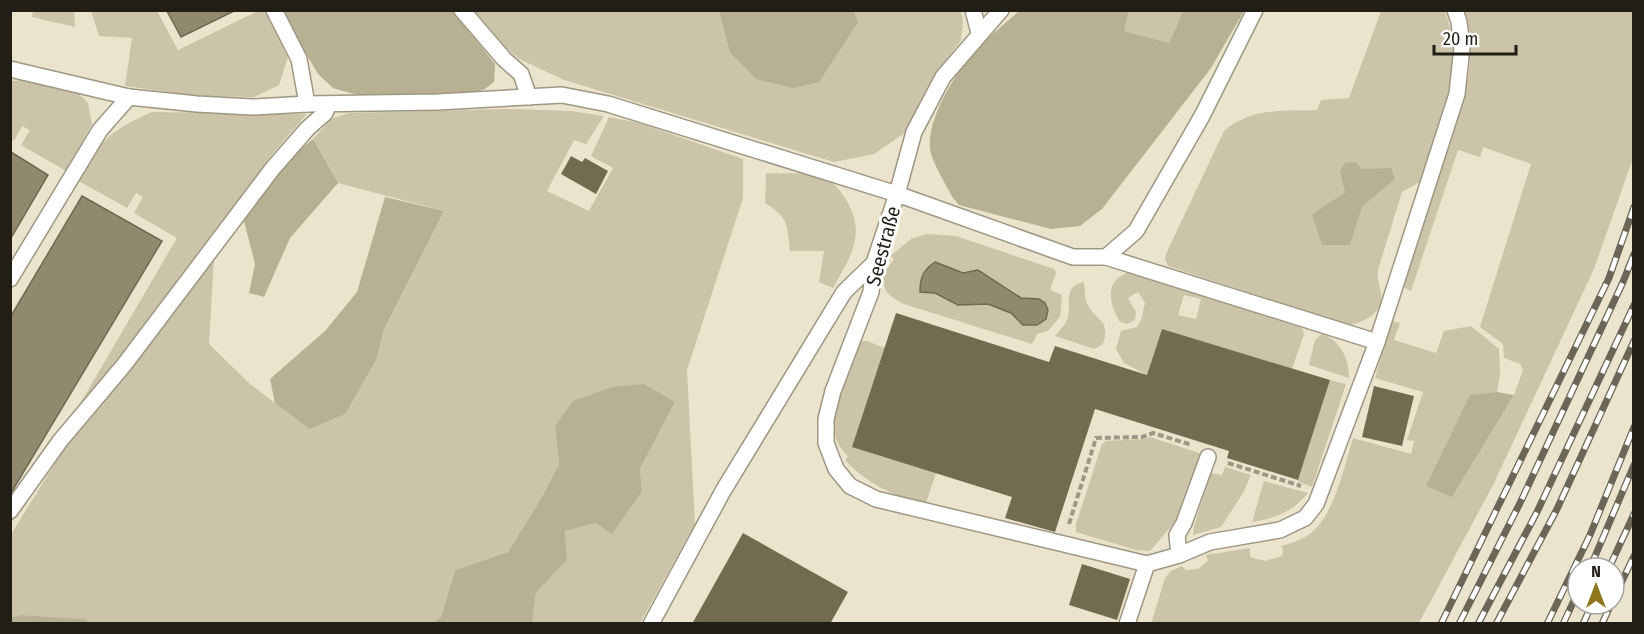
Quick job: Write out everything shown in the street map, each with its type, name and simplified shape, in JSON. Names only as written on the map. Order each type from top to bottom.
[{"type":"lane","points":[[274,10],[299,59],[308,104]]},
{"type":"lane","points":[[462,10],[520,74],[529,97]]},
{"type":"lane","points":[[973,10],[979,33]]},
{"type":"lane","points":[[10,69],[129,97],[252,107],[438,102],[562,95],[608,104],[897,194],[914,132],[943,77],[1001,10]]},
{"type":"lane","points":[[1106,257],[1137,231],[1202,116],[1254,10]]},
{"type":"lane","points":[[1126,624],[1147,564],[1179,555],[1210,542],[1280,530],[1305,518],[1316,504],[1377,342],[1457,94],[1462,47],[1455,10]]},
{"type":"lane","points":[[10,279],[100,130],[129,97]]},
{"type":"lane","points":[[10,511],[60,441],[124,365],[273,168],[308,128],[326,113],[329,104]]},
{"type":"lane","name":"Seestraße","points":[[1147,564],[876,499],[850,486],[836,469],[826,443],[826,419],[833,391],[871,292],[874,263],[897,194],[1073,257],[1106,257],[1377,342]]},
{"type":"lane","points":[[651,624],[723,492],[844,292],[874,263]]},
{"type":"lane","points":[[1179,555],[1177,535],[1184,523],[1208,457]]},
{"type":"path","points":[[1063,544],[1096,438],[1142,437],[1152,433],[1210,450],[1208,457],[1322,492]]},
{"type":"shaded area","points":[[33,11],[74,11],[75,27],[32,17]]},
{"type":"shaded area","points":[[91,11],[157,11],[178,50],[258,11],[266,11],[288,57],[279,85],[254,97],[197,96],[125,86],[132,38],[99,36]]},
{"type":"shaded area","points":[[167,11],[234,11],[181,37]]},
{"type":"shaded area","points":[[281,11],[453,11],[495,64],[494,82],[485,89],[472,93],[361,96],[333,88],[318,74]]},
{"type":"shaded area","points":[[471,11],[719,11],[730,53],[756,79],[858,22],[854,11],[961,11],[963,22],[961,40],[931,80],[906,132],[874,154],[834,162],[564,80],[519,59],[483,29]]},
{"type":"shaded area","points":[[719,11],[854,11],[858,22],[819,82],[793,88],[756,79],[730,53]]},
{"type":"shaded area","points":[[1019,11],[1129,11],[1124,31],[1169,43],[1183,11],[1244,11],[1211,68],[1102,209],[1080,226],[1051,229],[959,205],[940,174],[930,149],[930,136],[934,121],[946,92],[955,78],[982,44]]},
{"type":"shaded area","points":[[1129,11],[1183,11],[1169,43],[1124,31]]},
{"type":"shaded area","points":[[1381,11],[1445,11],[1451,33],[1452,54],[1447,97],[1420,182],[1402,192],[1378,270],[1381,300],[1372,316],[1349,325],[1168,266],[1165,259],[1166,254],[1224,131],[1235,123],[1257,114],[1317,110],[1321,100],[1349,98]],"holes":[[[1394,179],[1362,207],[1350,244],[1312,214],[1345,192]]]},
{"type":"shaded area","points":[[1463,11],[1633,11],[1633,158],[1594,269],[1493,485],[1419,623],[1151,624],[1165,578],[1171,571],[1182,566],[1186,570],[1198,569],[1208,561],[1206,555],[1250,548],[1250,557],[1265,561],[1282,556],[1281,546],[1311,533],[1332,502],[1353,438],[1411,454],[1414,441],[1407,440],[1423,392],[1375,378],[1391,321],[1400,323],[1394,340],[1436,353],[1444,331],[1471,326],[1499,349],[1500,375],[1497,392],[1470,396],[1452,497],[1514,395],[1523,370],[1520,364],[1504,358],[1503,344],[1480,327],[1531,164],[1483,147],[1480,157],[1458,150],[1411,291],[1403,287],[1465,95],[1470,53]]},
{"type":"shaded area","points":[[26,80],[76,91],[88,103],[92,124],[66,171],[21,145],[30,130],[22,126],[14,141],[11,139],[10,81]]},
{"type":"shaded area","points":[[505,109],[571,111],[604,116],[586,144],[574,140],[547,191],[589,211],[613,168],[591,156],[609,117],[639,123],[743,159],[743,198],[687,370],[695,524],[640,623],[532,623],[536,593],[567,560],[565,531],[596,523],[642,491],[640,469],[675,402],[555,426],[559,464],[542,497],[508,552],[455,570],[441,617],[433,623],[91,624],[85,619],[22,615],[11,617],[10,536],[75,431],[214,258],[209,344],[250,384],[309,429],[377,358],[384,331],[444,211],[338,183],[313,139],[331,119],[349,113]]},
{"type":"shaded area","points":[[152,112],[307,114],[268,159],[222,224],[94,392],[74,414],[177,238],[134,213],[143,197],[136,193],[127,208],[77,180],[92,155],[107,138]]},
{"type":"shaded area","points":[[313,139],[338,183],[290,238],[264,297],[249,293],[255,264],[243,217],[292,157]]},
{"type":"shaded area","points":[[11,152],[48,175],[11,238]]},
{"type":"shaded area","points":[[1355,162],[1362,169],[1391,168],[1395,179],[1362,207],[1350,245],[1322,245],[1312,214],[1345,192],[1340,172],[1345,163]]},
{"type":"shaded area","points":[[766,173],[817,175],[825,178],[838,188],[851,208],[855,220],[854,243],[833,288],[819,282],[824,251],[790,251],[783,218],[765,203]]},
{"type":"shaded area","points":[[82,196],[162,241],[11,493],[11,316]]},
{"type":"shaded area","points":[[385,197],[444,211],[384,330],[377,358],[345,414],[309,429],[275,403],[270,379],[325,331],[357,292]]},
{"type":"shaded area","points":[[927,234],[956,236],[1054,269],[1056,273],[1050,290],[1062,295],[1060,317],[1048,331],[1037,334],[1032,344],[898,301],[886,291],[883,269],[887,269],[894,259],[890,256],[911,239]]},
{"type":"shaded area","points":[[935,262],[963,273],[978,270],[1021,298],[1039,299],[1045,303],[1048,310],[1046,319],[1037,325],[1023,325],[1011,313],[988,304],[958,305],[935,293],[920,292],[923,275]]},
{"type":"shaded area","points":[[1127,273],[1134,273],[1302,328],[1304,334],[1292,369],[1162,329],[1147,375],[1124,363],[1116,349],[1121,331],[1137,327],[1145,303],[1138,292],[1128,298],[1136,312],[1135,320],[1127,324],[1120,322],[1111,301],[1114,282]],"holes":[[[1184,295],[1201,299],[1196,319],[1178,315]]]},
{"type":"shaded area","points":[[1083,282],[1086,301],[1105,329],[1103,344],[1094,349],[1055,336],[1067,320],[1072,288]]},
{"type":"shaded area","points":[[1322,334],[1334,341],[1343,352],[1349,378],[1309,365],[1315,340]]},
{"type":"shaded area","points":[[862,341],[885,348],[853,447],[936,473],[925,506],[892,493],[864,477],[845,460],[848,457],[835,437],[834,413],[858,343]]},
{"type":"shaded area","points":[[1330,380],[1346,384],[1312,487],[1298,480]]},
{"type":"shaded area","points":[[644,384],[675,402],[640,469],[642,491],[612,534],[596,523],[565,531],[567,560],[536,593],[532,623],[433,623],[441,617],[455,570],[508,552],[542,497],[559,464],[555,426],[573,401],[612,387]]},
{"type":"shaded area","points":[[1497,392],[1514,395],[1452,497],[1426,486],[1470,395]]},
{"type":"shaded area","points":[[1150,437],[1202,454],[1180,516],[1150,551],[1136,550],[1076,532],[1076,524],[1102,444],[1106,441]]},
{"type":"shaded area","points":[[1225,467],[1251,475],[1243,493],[1221,527],[1193,535],[1211,473],[1222,475]]},
{"type":"shaded area","points":[[1264,481],[1308,493],[1296,505],[1283,513],[1252,522]]},
{"type":"shaded area","points":[[22,615],[85,619],[91,623],[11,623],[11,617]]},
{"type":"building","points":[[571,156],[582,162],[585,158],[608,171],[596,194],[561,174]]},
{"type":"building","points":[[896,313],[1049,362],[1055,346],[1147,375],[1162,329],[1330,380],[1298,480],[1227,458],[1229,451],[1095,409],[1055,532],[1005,518],[1012,497],[852,447]]},
{"type":"building","points":[[1374,386],[1414,396],[1402,446],[1362,437]]},
{"type":"building","points":[[743,533],[848,592],[830,624],[692,624]]},
{"type":"building","points":[[1082,564],[1130,579],[1117,620],[1069,605]]},
{"type":"railway","points":[[1441,624],[1609,278],[1634,207]]},
{"type":"railway","points":[[1459,624],[1521,501],[1634,254]]},
{"type":"railway","points":[[1478,624],[1537,512],[1634,305]]},
{"type":"railway","points":[[1496,624],[1557,509],[1634,341]]},
{"type":"railway","points":[[1547,624],[1590,535],[1634,427]]},
{"type":"railway","points":[[1595,556],[1634,465]]},
{"type":"railway","points":[[1615,556],[1634,514]]},
{"type":"railway","points":[[1626,573],[1634,556]]},
{"type":"railway","points":[[1563,624],[1567,616]]},
{"type":"railway","points":[[1583,624],[1587,616]]},
{"type":"railway","points":[[1602,624],[1606,616]]}]
